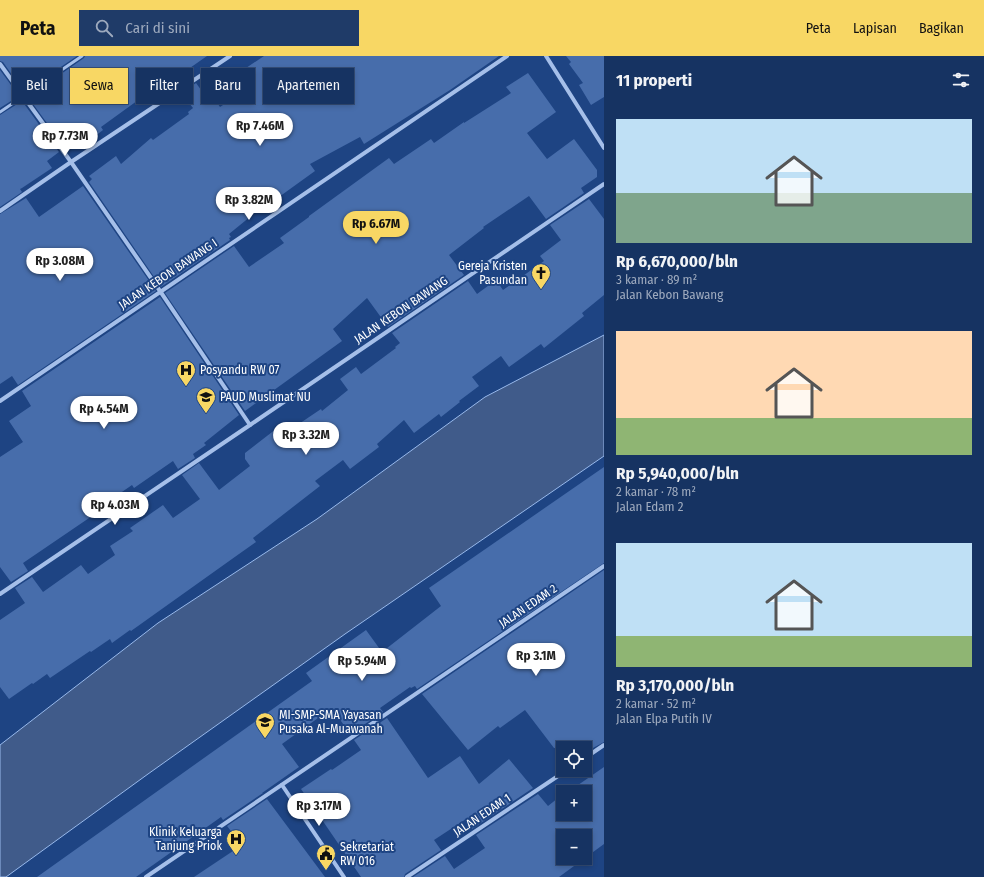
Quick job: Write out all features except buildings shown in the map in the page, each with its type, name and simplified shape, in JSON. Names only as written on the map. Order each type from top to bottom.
[{"type":"street","points":[[0,211],[230,56]]},
{"type":"street","name":"JALAN KEBON BAWANG I","points":[[0,401],[507,56]]},
{"type":"street","points":[[546,56],[604,148]]},
{"type":"street","points":[[0,64],[12,81]]},
{"type":"street","points":[[29,104],[71,162],[160,291],[250,425]]},
{"type":"street","name":"JALAN KEBON BAWANG","points":[[0,594],[604,184]]},
{"type":"street","name":"JALAN EDAM 2","points":[[146,877],[604,566]]},
{"type":"street","points":[[592,753],[604,745]]},
{"type":"street","name":"JALAN EDAM 1","points":[[408,877],[557,777]]},
{"type":"street","points":[[282,786],[344,877]]},
{"type":"lane","points":[[62,70],[82,56]]},
{"type":"lane","points":[[0,112],[12,104]]},
{"type":"water","points":[[604,335],[604,456],[345,634],[6,877],[0,877],[0,745],[158,623],[317,519],[485,397]]},
{"type":"place","name":"Gereja Kristen Pasundan","points":[[541,290]]},
{"type":"place","name":"Posyandu RW 07","points":[[186,387]]},
{"type":"place","name":"PAUD Muslimat NU","points":[[206,414]]},
{"type":"place","name":"MI-SMP-SMA Yayasan Pusaka Al-Muawanah","points":[[265,739]]},
{"type":"place","name":"Klinik Keluarga Tanjung Priok","points":[[236,856]]},
{"type":"place","name":"Sekretariat RW 016","points":[[326,871]]}]
